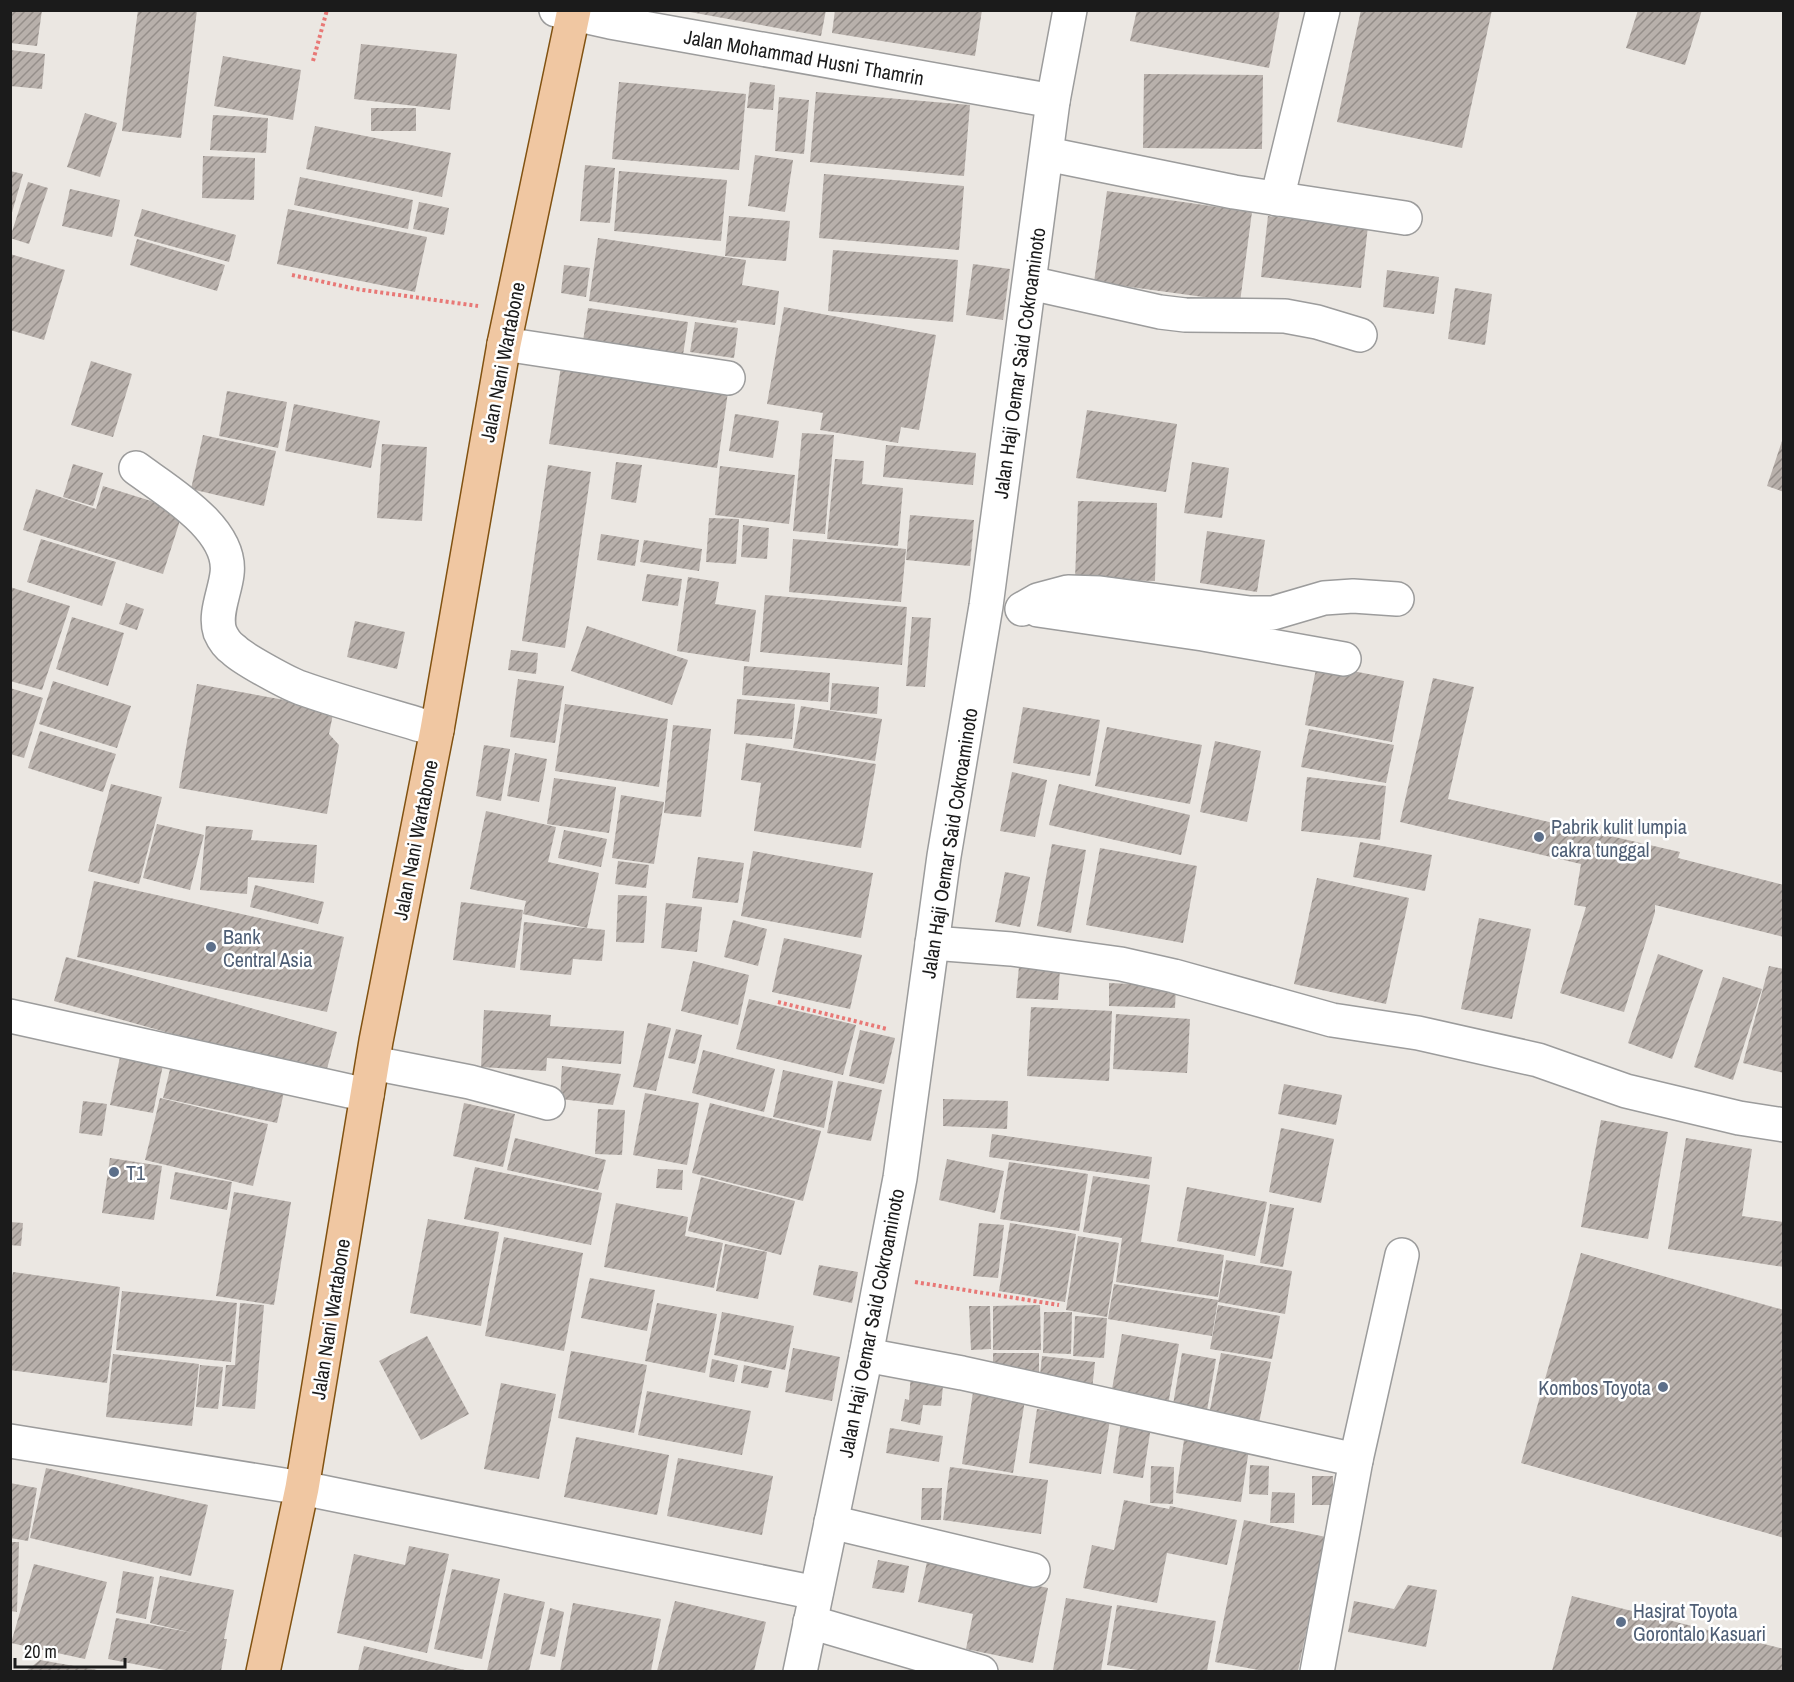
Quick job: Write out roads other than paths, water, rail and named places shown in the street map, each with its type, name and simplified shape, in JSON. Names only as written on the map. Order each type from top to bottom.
[{"type":"main road","name":"Jalan Nani Wartabone","points":[[263,1671],[302,1488],[367,1095],[437,730],[504,344],[568,12]]},
{"type":"street","name":"Jalan Haji Oemar Said Cokroaminoto","points":[[800,1671],[866,1355],[900,1178],[944,856],[986,606],[1053,101],[1070,10]]},
{"type":"street","points":[[1276,199],[1323,10]]},
{"type":"street","name":"Jalan Mohammad Husni Thamrin","points":[[568,12],[610,22],[1053,101]]},
{"type":"street","points":[[1047,154],[1276,199],[1405,218]]},
{"type":"street","points":[[1030,283],[1160,312],[1185,315],[1285,316],[1317,322],[1360,335]]},
{"type":"street","points":[[504,344],[728,378]]},
{"type":"street","points":[[136,468],[177,498],[218,536],[225,552],[228,570],[218,616],[220,631],[235,652],[299,687],[437,730]]},
{"type":"street","points":[[1022,609],[1038,600],[1068,592],[1100,593],[1251,613],[1273,613],[1324,598],[1353,596],[1397,600]]},
{"type":"street","points":[[986,606],[1066,613],[1344,659]]},
{"type":"street","points":[[932,943],[1011,949],[1121,964],[1174,976],[1332,1020],[1418,1033],[1538,1060],[1562,1066],[1626,1091],[1739,1118],[1784,1125]]},
{"type":"street","points":[[10,1016],[367,1095]]},
{"type":"street","points":[[373,1063],[470,1082],[548,1103]]},
{"type":"street","points":[[1317,1671],[1356,1460],[1402,1255]]},
{"type":"street","points":[[866,1355],[962,1373],[1356,1460]]},
{"type":"street","points":[[10,1441],[302,1488],[813,1607],[981,1671]]},
{"type":"street","points":[[831,1522],[1034,1570]]},
{"type":"place","name":"Pabrik kulit lumpia cakra tunggal","points":[[1539,837]]},
{"type":"place","name":"Bank Central Asia","points":[[211,947]]},
{"type":"place","name":"T1","points":[[114,1172]]},
{"type":"place","name":"Kombos Toyota","points":[[1663,1387]]},
{"type":"place","name":"Hasjrat Toyota Gorontalo Kasuari","points":[[1621,1622]]}]
